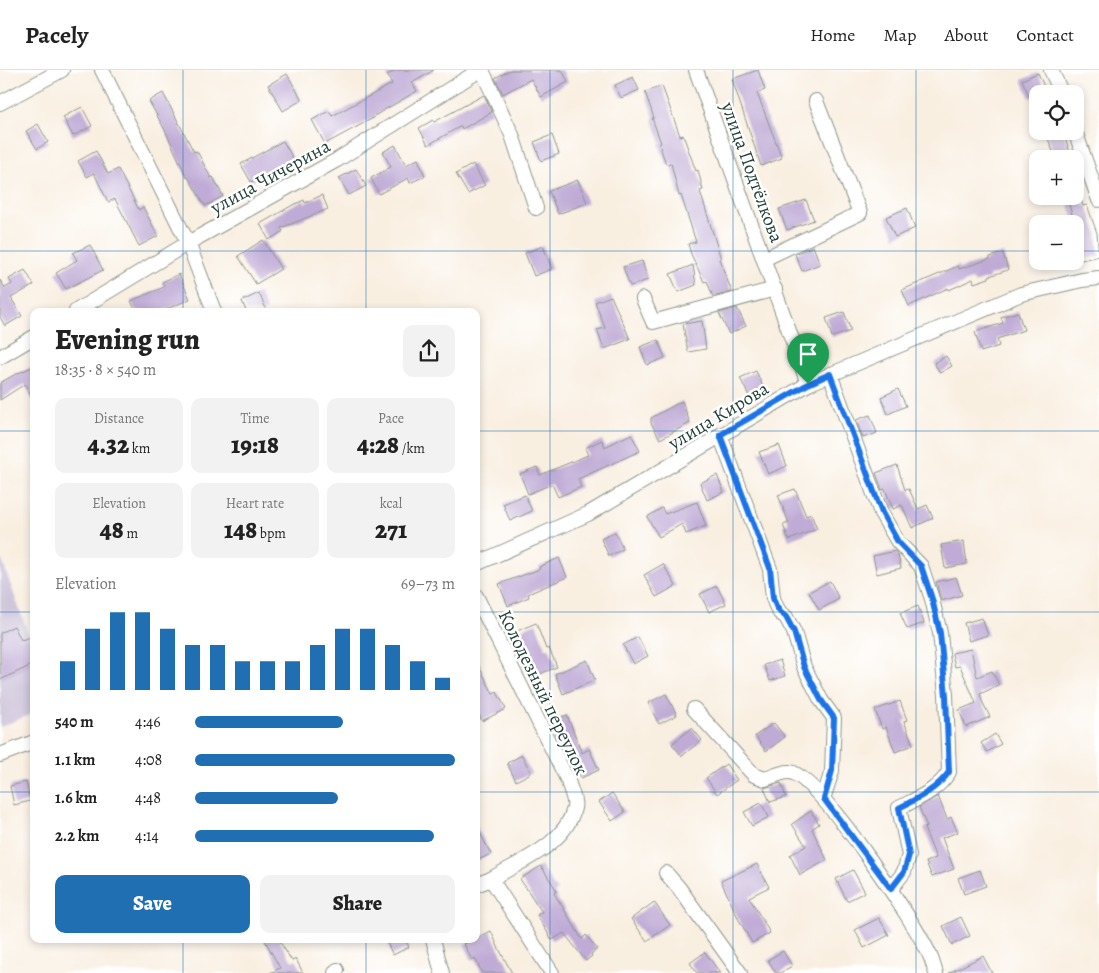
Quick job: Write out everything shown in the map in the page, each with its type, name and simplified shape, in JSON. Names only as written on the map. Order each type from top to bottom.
[{"type":"street","points":[[0,103],[62,70]]},
{"type":"street","points":[[102,70],[188,243],[213,308]]},
{"type":"street","name":"улица Чичерина","points":[[81,308],[188,243],[337,160],[481,70],[512,135],[536,208]]},
{"type":"street","name":"улица Подтёлкова","points":[[696,70],[808,384]]},
{"type":"street","points":[[1051,70],[1058,85]]},
{"type":"street","name":"улица Подтёлкова","points":[[764,259],[860,213],[816,101]]},
{"type":"street","points":[[1078,140],[1099,200]]},
{"type":"street","name":"улица Кирова","points":[[480,562],[588,514],[808,384],[1021,294],[1099,278]]},
{"type":"street","points":[[643,298],[652,322],[775,289]]},
{"type":"street","points":[[0,357],[30,339]]},
{"type":"street","points":[[830,374],[882,513],[898,542],[921,566],[940,633],[946,696],[949,772],[942,783],[932,791],[899,808],[909,855],[904,872],[891,889]]},
{"type":"street","points":[[720,435],[770,568],[773,598],[776,606],[786,617],[794,632],[804,667],[821,700],[834,718],[832,771],[824,799]]},
{"type":"street","name":"Колодезный переулок","points":[[480,604],[568,781],[575,806],[563,831],[541,850],[491,878]]},
{"type":"street","points":[[694,709],[754,775],[765,780],[789,772],[799,776],[824,799],[891,889],[931,958],[936,973]]},
{"type":"street","points":[[0,755],[30,744]]},
{"type":"street","points":[[666,873],[679,888],[740,973]]},
{"type":"street","points":[[480,883],[491,878],[552,973]]},
{"type":"street","points":[[434,943],[442,973]]},
{"type":"shaded area","points":[[0,555],[30,639],[30,715],[0,727]]},
{"type":"building","points":[[397,70],[434,70],[412,83],[417,91],[375,117],[325,144],[312,120],[329,111],[332,116],[392,84],[387,75]]},
{"type":"building","points":[[510,70],[562,70],[568,82],[541,97],[531,79],[503,94],[495,78]]},
{"type":"building","points":[[758,70],[765,90],[757,93],[782,158],[761,166],[732,79]]},
{"type":"building","points":[[1038,73],[1043,85],[1029,85],[1029,96],[1022,80]]},
{"type":"building","points":[[287,74],[302,100],[283,111],[268,85]]},
{"type":"building","points":[[633,77],[639,90],[621,98],[615,85]]},
{"type":"building","points":[[662,86],[680,136],[683,135],[696,171],[698,170],[703,190],[700,191],[721,259],[719,259],[732,292],[713,297],[707,281],[704,282],[691,254],[688,244],[696,242],[681,195],[679,196],[671,163],[666,164],[659,144],[661,143],[645,92]]},
{"type":"building","points":[[163,93],[194,152],[197,151],[223,196],[205,206],[187,178],[166,132],[149,101]]},
{"type":"building","points":[[484,95],[492,112],[462,129],[461,126],[428,145],[419,128]]},
{"type":"building","points":[[82,107],[92,126],[73,136],[63,117]]},
{"type":"building","points":[[38,124],[48,142],[37,149],[26,131]]},
{"type":"building","points":[[552,135],[559,154],[541,161],[534,142]]},
{"type":"building","points":[[1049,140],[1066,140],[1069,150],[1052,150]]},
{"type":"building","points":[[283,141],[294,160],[251,182],[241,164]]},
{"type":"building","points":[[395,145],[406,165],[418,159],[425,176],[410,183],[408,178],[379,194],[371,178],[391,167],[383,152]]},
{"type":"building","points":[[96,151],[108,174],[118,169],[139,210],[143,207],[158,236],[139,246],[115,199],[108,202],[94,173],[87,177],[78,161]]},
{"type":"building","points":[[473,164],[485,185],[468,194],[456,174]]},
{"type":"building","points":[[356,169],[366,186],[349,195],[339,178]]},
{"type":"building","points":[[578,180],[587,203],[558,214],[549,191]]},
{"type":"building","points":[[322,195],[328,209],[281,228],[283,231],[269,240],[260,224],[291,206],[304,200],[305,203]]},
{"type":"building","points":[[806,200],[814,220],[787,230],[779,209]]},
{"type":"building","points":[[1069,205],[1087,205],[1097,233],[1099,256],[1084,259],[1084,215],[1072,215]]},
{"type":"building","points":[[907,208],[915,228],[895,237],[886,217]]},
{"type":"building","points":[[263,240],[281,269],[256,284],[238,256]]},
{"type":"building","points":[[90,245],[103,270],[66,289],[56,273],[77,260],[73,253]]},
{"type":"building","points":[[543,246],[552,269],[534,276],[525,253]]},
{"type":"building","points":[[813,246],[820,264],[802,271],[795,254]]},
{"type":"building","points":[[1003,253],[1008,270],[974,283],[973,279],[949,290],[948,288],[909,306],[902,290],[958,266],[959,269]]},
{"type":"building","points":[[642,261],[648,280],[630,286],[623,267]]},
{"type":"building","points":[[693,265],[696,285],[678,292],[670,274]]},
{"type":"building","points":[[25,270],[34,285],[11,298],[22,316],[5,326],[0,317],[0,280],[5,288],[12,284],[9,279]]},
{"type":"building","points":[[179,274],[190,299],[169,308],[134,308],[131,301],[164,287],[162,282]]},
{"type":"building","points":[[259,293],[266,308],[245,308],[242,301]]},
{"type":"building","points":[[611,296],[630,339],[604,349],[597,330],[605,328],[595,302]]},
{"type":"building","points":[[737,308],[746,326],[729,334],[719,313]]},
{"type":"building","points":[[844,312],[851,331],[832,337],[826,318]]},
{"type":"building","points":[[1018,312],[1024,330],[997,339],[999,346],[981,352],[975,332],[1003,323],[1001,317]]},
{"type":"building","points":[[702,321],[706,349],[688,352],[683,324]]},
{"type":"building","points":[[658,340],[665,358],[647,365],[640,347]]},
{"type":"building","points":[[946,356],[952,366],[940,373],[934,363]]},
{"type":"building","points":[[30,368],[30,395],[25,384],[0,400],[0,383]]},
{"type":"building","points":[[756,371],[764,389],[749,396],[740,378]]},
{"type":"building","points":[[898,389],[906,406],[888,414],[881,397]]},
{"type":"building","points":[[682,401],[690,423],[660,439],[651,423],[651,418]]},
{"type":"building","points":[[870,415],[877,433],[863,438],[856,420]]},
{"type":"building","points":[[631,434],[640,451],[578,479],[581,487],[558,497],[552,484],[528,494],[520,474],[537,467],[540,475],[588,455],[585,448],[602,440],[605,447]]},
{"type":"building","points":[[779,445],[787,466],[768,474],[759,452]]},
{"type":"building","points":[[897,465],[905,490],[909,489],[918,509],[927,505],[933,518],[912,528],[902,505],[893,509],[885,489],[882,490],[876,473]]},
{"type":"building","points":[[717,475],[724,492],[707,500],[700,483]]},
{"type":"building","points":[[795,489],[806,516],[811,514],[817,529],[789,540],[783,525],[789,523],[778,495]]},
{"type":"building","points":[[525,495],[532,511],[510,521],[503,504]]},
{"type":"building","points":[[697,502],[706,526],[686,534],[682,524],[659,537],[647,517],[662,508],[665,514]]},
{"type":"building","points":[[615,532],[623,549],[609,556],[601,539]]},
{"type":"building","points":[[964,541],[967,564],[945,568],[941,545]]},
{"type":"building","points":[[895,551],[901,568],[877,574],[873,556]]},
{"type":"building","points":[[559,558],[567,577],[528,594],[529,597],[508,606],[499,584],[540,569],[539,567]]},
{"type":"building","points":[[663,564],[676,586],[656,597],[644,575]]},
{"type":"building","points":[[956,577],[962,595],[941,601],[936,582]]},
{"type":"building","points":[[830,581],[839,599],[819,610],[809,592]]},
{"type":"building","points":[[717,586],[726,604],[709,612],[700,594]]},
{"type":"building","points":[[918,606],[924,623],[907,629],[900,613]]},
{"type":"building","points":[[982,618],[988,635],[969,641],[964,623]]},
{"type":"building","points":[[536,623],[546,649],[549,648],[557,667],[532,677],[524,658],[527,657],[517,631]]},
{"type":"building","points":[[14,626],[21,640],[30,637],[30,666],[0,680],[0,633]]},
{"type":"building","points":[[638,637],[648,656],[633,664],[623,645]]},
{"type":"building","points":[[971,649],[977,677],[992,671],[999,685],[980,694],[990,717],[966,727],[959,710],[976,703],[960,666],[955,667],[952,653]]},
{"type":"building","points":[[587,660],[595,680],[563,694],[555,674]]},
{"type":"building","points":[[780,660],[785,676],[770,681],[764,665]]},
{"type":"building","points":[[480,668],[493,694],[497,692],[506,709],[482,721],[480,717]]},
{"type":"building","points":[[666,694],[677,715],[659,724],[648,703]]},
{"type":"building","points":[[900,701],[907,720],[904,721],[913,745],[895,752],[886,727],[882,729],[875,710]]},
{"type":"building","points":[[567,715],[582,753],[589,749],[599,770],[581,778],[562,742],[559,743],[550,722]]},
{"type":"building","points":[[774,723],[785,737],[766,751],[755,736]]},
{"type":"building","points":[[692,728],[702,740],[682,756],[672,744]]},
{"type":"building","points":[[995,734],[1001,744],[987,752],[981,743]]},
{"type":"building","points":[[522,755],[531,773],[516,781],[507,763]]},
{"type":"building","points":[[726,764],[737,780],[717,794],[706,778]]},
{"type":"building","points":[[26,782],[30,801],[14,805],[10,786]]},
{"type":"building","points":[[781,783],[786,797],[770,802],[764,788]]},
{"type":"building","points":[[612,793],[625,812],[612,821],[599,802]]},
{"type":"building","points":[[938,796],[947,819],[951,817],[958,832],[942,838],[954,869],[932,877],[926,862],[936,858],[924,828],[927,827],[919,807]]},
{"type":"building","points":[[761,803],[769,817],[752,826],[744,812]]},
{"type":"building","points":[[811,811],[819,824],[812,829],[827,860],[800,875],[790,855],[806,846],[792,824]]},
{"type":"building","points":[[480,833],[491,854],[480,859]]},
{"type":"building","points":[[757,864],[769,887],[749,897],[770,933],[752,943],[721,881]]},
{"type":"building","points":[[541,866],[557,891],[554,893],[582,939],[586,935],[597,949],[586,961],[564,933],[552,940],[537,915],[542,912],[520,879]]},
{"type":"building","points":[[853,870],[865,892],[847,901],[836,879]]},
{"type":"building","points":[[980,870],[986,886],[964,894],[958,878]]},
{"type":"building","points":[[654,902],[670,925],[647,941],[631,919]]},
{"type":"building","points":[[961,917],[970,936],[952,945],[943,926]]},
{"type":"building","points":[[879,918],[889,935],[864,948],[855,930]]},
{"type":"building","points":[[491,931],[512,973],[482,973],[475,958],[472,960],[464,944],[480,943],[480,936]]},
{"type":"building","points":[[266,943],[281,943],[292,961],[296,959],[303,973],[270,973],[280,968]]},
{"type":"building","points":[[387,943],[407,943],[409,947],[393,955]]},
{"type":"building","points":[[783,951],[792,966],[780,973],[776,973],[768,960]]},
{"type":"building","points":[[705,952],[720,973],[697,973],[690,963]]},
{"type":"building","points":[[983,956],[992,973],[949,973]]},
{"type":"route","points":[[830,374],[882,513],[898,542],[921,566],[932,599],[940,633],[946,696],[949,772],[942,783],[932,791],[899,808],[909,855],[904,872],[891,889],[824,799],[832,771],[834,718],[821,700],[804,667],[794,632],[786,617],[776,606],[773,598],[770,568],[720,435],[808,384],[830,374]]}]
